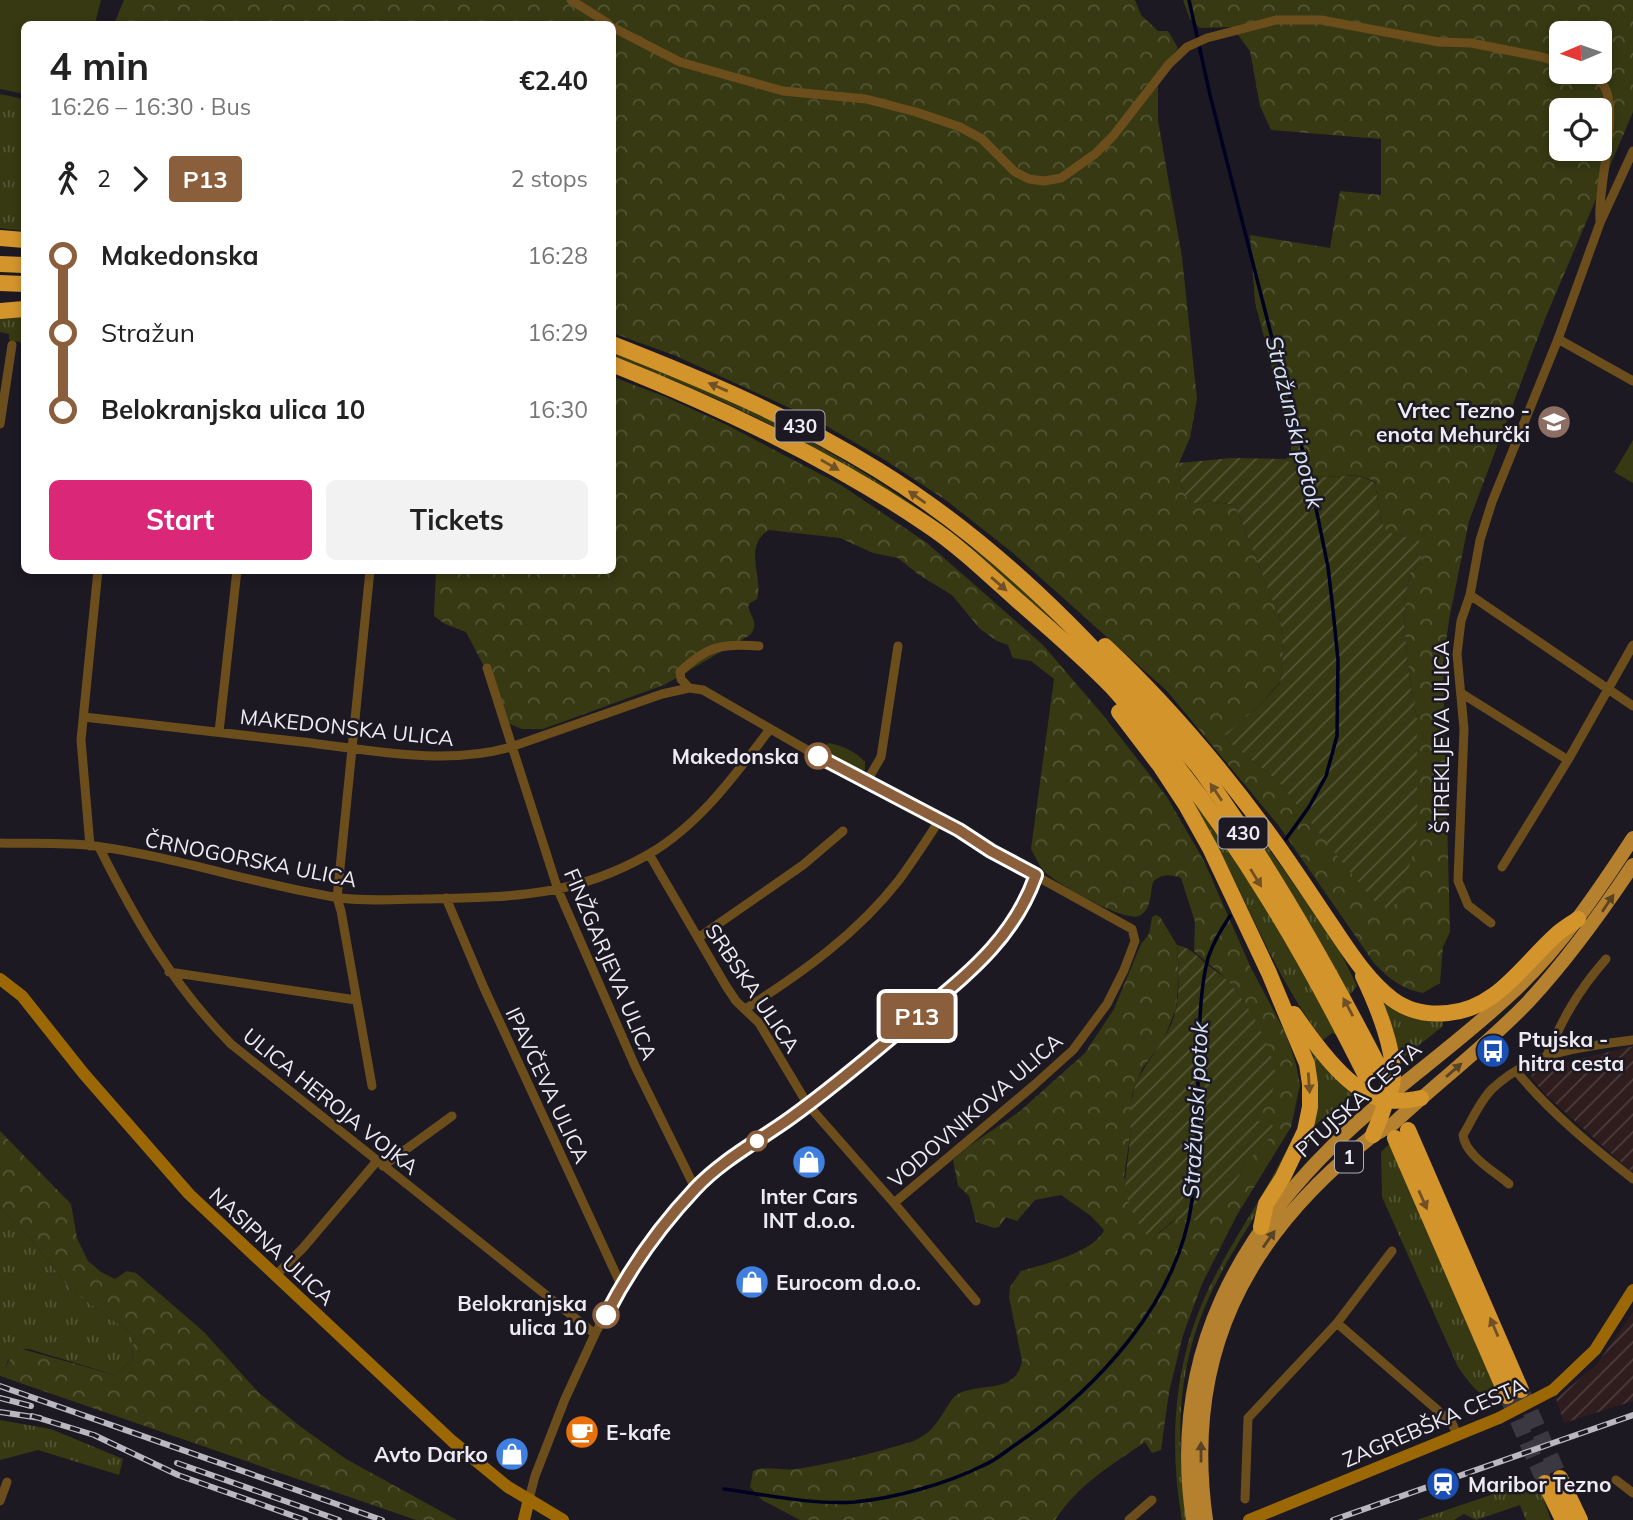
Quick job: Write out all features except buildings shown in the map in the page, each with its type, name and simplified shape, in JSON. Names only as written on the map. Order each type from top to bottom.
[{"type":"highway","points":[[0,238],[21,240]]},
{"type":"highway","points":[[0,264],[21,265]]},
{"type":"highway","points":[[0,284],[21,284]]},
{"type":"highway","points":[[0,311],[21,309]]},
{"type":"highway","name":"430","points":[[616,346],[737,395],[811,432],[879,471],[1009,565],[1071,624],[1202,772],[1252,846],[1345,1000],[1372,1071],[1337,1019],[1279,914],[1240,852],[1186,777],[1122,699],[1058,636],[929,526],[862,484],[800,448],[729,413],[616,366]]},
{"type":"highway","points":[[1071,624],[1098,640],[1177,720],[1268,833],[1354,958],[1391,999],[1421,1012],[1449,1013],[1465,1010],[1495,995],[1557,934],[1578,919]]},
{"type":"highway","points":[[1058,636],[1144,744],[1186,805],[1210,848],[1269,973],[1307,1064],[1310,1107],[1301,1139],[1283,1177],[1266,1204],[1261,1227]]},
{"type":"highway","points":[[1354,958],[1372,994],[1384,1028],[1393,1081],[1386,1108],[1373,1135]]},
{"type":"highway","points":[[1269,973],[1308,1035],[1363,1091],[1386,1100],[1421,1098]]},
{"type":"highway","points":[[1401,1134],[1514,1393]]},
{"type":"highway","points":[[1563,1520],[1553,1480],[1580,1520]]},
{"type":"main road","name":"PTUJSKA CESTA","points":[[1193,1520],[1188,1430],[1198,1368],[1224,1292],[1261,1227],[1302,1177],[1337,1142],[1512,993],[1546,959],[1578,919],[1633,838]]},
{"type":"main road","name":"PTUJSKA CESTA","points":[[1206,1520],[1201,1448],[1210,1369],[1222,1330],[1248,1270],[1279,1226],[1313,1188],[1373,1135],[1394,1123],[1528,1002],[1577,946],[1633,865]]},
{"type":"street","points":[[571,0],[603,21]]},
{"type":"street","points":[[616,29],[680,62],[783,91],[866,99],[960,127],[982,139],[1015,172],[1029,179],[1044,181],[1061,178],[1095,154],[1113,136],[1169,64],[1187,47],[1207,37],[1276,20],[1321,20],[1439,42],[1471,43],[1549,59]]},
{"type":"street","points":[[1600,223],[1599,207],[1608,139],[1607,99],[1602,84]]},
{"type":"street","name":"ŠTREKLJEVA ULICA","points":[[1491,923],[1468,905],[1458,881],[1464,729],[1457,654],[1461,621],[1470,595],[1480,540],[1492,502],[1558,339],[1600,223],[1633,150]]},
{"type":"street","points":[[1558,339],[1633,381]]},
{"type":"street","points":[[0,424],[12,345]]},
{"type":"street","points":[[95,846],[80,740],[98,574]]},
{"type":"street","points":[[219,732],[237,574]]},
{"type":"street","points":[[370,574],[337,898],[372,1086]]},
{"type":"street","points":[[1470,595],[1633,706]]},
{"type":"street","points":[[524,1520],[534,1476],[565,1399],[621,1284],[651,1242],[695,1188],[871,1056],[976,967],[997,944],[1021,907],[1036,875],[703,690],[689,688],[681,679],[680,672],[707,650],[726,645],[759,646]]},
{"type":"street","points":[[1502,867],[1568,760],[1633,645]]},
{"type":"street","points":[[867,781],[881,757],[898,646]]},
{"type":"street","name":"FINŽGARJEVA ULICA","points":[[487,668],[558,890],[635,1066],[695,1188]]},
{"type":"street","name":"MAKEDONSKA ULICA","points":[[84,717],[408,754],[458,756],[487,754],[511,747],[662,694],[689,688]]},
{"type":"street","points":[[1461,693],[1568,760]]},
{"type":"street","name":"ČRNOGORSKA ULICA","points":[[0,843],[95,846],[337,898],[516,897],[558,890],[610,872],[649,853],[703,810],[771,730]]},
{"type":"street","points":[[745,1009],[792,979],[839,942],[898,881],[939,821]]},
{"type":"street","points":[[698,938],[803,865],[843,831]]},
{"type":"street","name":"ULICA HEROJA VOJKA","points":[[95,846],[169,972],[202,1014],[231,1044],[595,1334]]},
{"type":"street","name":"SRBSKA ULICA","points":[[649,853],[726,986],[759,1023],[808,1105],[976,1301]]},
{"type":"street","name":"VODOVNIKOVA ULICA","points":[[894,1203],[1073,1050],[1107,1004],[1125,970],[1135,941],[1134,932],[1124,923],[1036,875]]},
{"type":"street","name":"IPAVČEVA ULICA","points":[[446,898],[489,1000],[621,1284]]},
{"type":"street","points":[[1546,1055],[1580,989],[1606,959]]},
{"type":"street","points":[[169,972],[356,1000]]},
{"type":"street","name":"NASIPNA ULICA","points":[[0,979],[22,996],[83,1074],[180,1184],[452,1441],[487,1471],[529,1499]]},
{"type":"street","points":[[1509,1184],[1476,1156],[1464,1141],[1463,1135],[1491,1090],[1516,1071],[1546,1055],[1633,1040]]},
{"type":"street","points":[[1516,1071],[1584,1140],[1633,1180]]},
{"type":"street","points":[[275,1276],[380,1164],[452,1116]]},
{"type":"street","points":[[1245,1499],[1248,1418],[1337,1323],[1392,1251]]},
{"type":"street","name":"ZAGREBŠKA CESTA","points":[[1249,1520],[1499,1418],[1553,1390],[1595,1350],[1633,1290]]},
{"type":"street","points":[[1337,1323],[1452,1423],[1457,1435]]},
{"type":"street","points":[[1616,1480],[1633,1493]]},
{"type":"street","points":[[0,1500],[7,1482]]},
{"type":"street","points":[[529,1499],[563,1520]]},
{"type":"street","points":[[1129,1520],[1152,1500]]},
{"type":"shaded area","points":[[1633,1046],[1633,1173],[1547,1096],[1531,1078],[1532,1074],[1546,1067]]},
{"type":"shaded area","points":[[1633,1312],[1633,1401],[1564,1423],[1556,1399],[1597,1364]]},
{"type":"green space","points":[[0,0],[101,0],[96,21],[21,21],[21,93],[0,89]]},
{"type":"green space","points":[[124,0],[1135,0],[1141,15],[1158,31],[1168,31],[1178,48],[1158,71],[1158,120],[1182,257],[1197,399],[1190,438],[1179,463],[1181,486],[1189,501],[1197,504],[1208,501],[1235,505],[1281,622],[1283,655],[1280,682],[1256,709],[1225,734],[1229,742],[1278,781],[1376,903],[1416,763],[1417,719],[1410,684],[1404,625],[1410,573],[1422,563],[1407,537],[1387,532],[1381,521],[1375,482],[1364,477],[1309,474],[1286,459],[1291,454],[1291,443],[1255,302],[1250,235],[1330,248],[1340,191],[1381,195],[1381,139],[1271,130],[1260,106],[1250,51],[1232,27],[1200,28],[1190,19],[1183,0],[1633,0],[1633,112],[1545,319],[1469,521],[1443,664],[1450,932],[1443,947],[1440,983],[1423,993],[1402,986],[1374,963],[1279,826],[1167,691],[1013,553],[947,501],[885,460],[816,420],[676,356],[616,334],[616,21],[115,21]]},
{"type":"green space","points":[[0,94],[21,98],[21,231],[0,228]]},
{"type":"green space","points":[[21,314],[21,342],[9,340],[9,334],[0,332],[0,316]]},
{"type":"green space","points":[[616,354],[677,377],[782,426],[865,474],[944,527],[1019,586],[1062,625],[1208,793],[1205,796],[1103,673],[873,483],[811,446],[747,413],[616,359]]},
{"type":"green space","points":[[616,378],[666,397],[729,426],[841,485],[927,543],[1043,645],[1103,715],[1167,797],[1204,861],[1251,968],[1286,1034],[1300,1085],[1291,1127],[1237,1215],[1202,1284],[1183,1335],[1169,1392],[1161,1450],[1152,1453],[1145,1442],[1085,1486],[1055,1520],[800,1520],[762,1500],[750,1487],[753,1471],[758,1469],[811,1467],[911,1442],[931,1429],[955,1396],[964,1391],[1004,1384],[1018,1372],[1022,1361],[1009,1297],[1010,1287],[1021,1271],[1079,1251],[1090,1245],[1104,1230],[1091,1216],[1061,1195],[1035,1200],[1017,1221],[1006,1217],[999,1227],[976,1222],[969,1196],[958,1186],[953,1160],[1019,1112],[1085,1053],[1114,1009],[1141,944],[1149,934],[1152,917],[1156,915],[1160,917],[1177,945],[1179,975],[1176,1009],[1164,1039],[1142,1069],[1132,1095],[1124,1177],[1159,1233],[1176,1219],[1199,1221],[1234,1186],[1243,1166],[1254,1152],[1258,1118],[1275,1072],[1256,1023],[1236,990],[1194,951],[1195,922],[1181,878],[1166,876],[1156,879],[1146,910],[1139,916],[1131,916],[1091,901],[1052,878],[1043,870],[1031,849],[1054,679],[1031,661],[1013,658],[1008,645],[980,629],[952,595],[919,575],[898,558],[873,553],[840,538],[769,530],[761,537],[755,554],[758,591],[757,599],[748,607],[754,624],[750,635],[664,685],[543,729],[522,729],[510,724],[504,715],[498,693],[466,632],[445,624],[434,616],[436,574],[616,574]]},
{"type":"green space","points":[[1633,440],[1633,483],[1614,472]]},
{"type":"green space","points":[[1232,458],[1286,459],[1298,469],[1320,477],[1364,478],[1375,483],[1381,521],[1387,532],[1419,540],[1422,563],[1410,573],[1404,625],[1410,684],[1417,719],[1417,840],[1399,901],[1389,909],[1376,903],[1278,781],[1229,742],[1225,734],[1256,709],[1280,683],[1283,655],[1281,622],[1235,505],[1208,501],[1197,504],[1189,501],[1181,486],[1179,463]]},
{"type":"green space","points":[[829,743],[844,747],[857,755],[865,762],[865,770],[857,772],[825,756],[824,746]]},
{"type":"green space","points":[[1179,779],[1268,906],[1340,1037],[1332,1033],[1323,1040],[1296,1000],[1217,846]]},
{"type":"green space","points":[[1226,797],[1269,849],[1337,945],[1357,986],[1349,996]]},
{"type":"green space","points":[[1177,945],[1192,952],[1224,977],[1256,1022],[1268,1047],[1275,1071],[1269,1103],[1262,1108],[1258,1121],[1272,1124],[1275,1132],[1243,1166],[1234,1186],[1214,1214],[1199,1221],[1176,1219],[1159,1232],[1149,1235],[1141,1228],[1132,1211],[1126,1190],[1131,1105],[1142,1072],[1173,1021],[1179,985]]},
{"type":"green space","points":[[1376,990],[1442,1015],[1443,1026],[1398,1062]]},
{"type":"green space","points":[[1305,1042],[1356,1092],[1308,1131]]},
{"type":"green space","points":[[0,1131],[71,1204],[77,1238],[88,1261],[115,1279],[127,1271],[136,1273],[204,1332],[258,1392],[301,1427],[346,1459],[457,1520],[416,1520],[0,1376],[0,1369],[6,1366],[13,1353],[22,1349],[115,1375],[132,1360],[134,1335],[71,1290],[32,1241],[0,1207]]},
{"type":"green space","points":[[1392,1141],[1505,1398],[1483,1395],[1458,1367],[1382,1197],[1381,1152]]},
{"type":"green space","points":[[1291,1142],[1272,1187],[1213,1289],[1191,1346],[1185,1374],[1180,1431],[1187,1520],[1182,1520],[1175,1460],[1175,1430],[1177,1401],[1188,1342],[1210,1286]]},
{"type":"green space","points":[[0,1207],[32,1241],[71,1290],[134,1335],[132,1360],[115,1375],[29,1349],[22,1349],[0,1369]]},
{"type":"green space","points":[[0,1420],[51,1429],[123,1459],[119,1475],[38,1450],[0,1460]]},
{"type":"green space","points":[[1532,1481],[1541,1491],[1551,1520],[1526,1520],[1520,1505],[1476,1520],[1464,1514],[1454,1520],[1417,1520]]},
{"type":"waterway","name":"Stražunski potok","points":[[1189,0],[1210,95],[1271,334],[1290,396],[1328,567],[1333,610],[1338,660],[1337,736],[1326,776],[1309,807],[1286,839]]},
{"type":"waterway","name":"Stražunski potok","points":[[724,1489],[839,1503],[887,1497],[937,1484],[968,1473],[1000,1456],[1048,1421],[1105,1368],[1130,1339],[1152,1307],[1170,1274],[1184,1238],[1192,1201],[1196,1162],[1201,1000],[1210,952],[1230,916]]},
{"type":"tunnel","points":[[1521,1390],[1560,1478]]},
{"type":"tunnel","points":[[1508,1398],[1545,1483]]},
{"type":"railway","points":[[0,1386],[382,1520]]},
{"type":"railway","points":[[0,1398],[31,1406]]},
{"type":"railway","points":[[0,1412],[40,1418]]},
{"type":"railway","points":[[1333,1520],[1633,1415]]},
{"type":"railway","points":[[32,1416],[94,1435],[178,1475],[305,1520]]},
{"type":"railway","points":[[177,1463],[339,1520]]},
{"type":"bus line","name":"P13","points":[[606,1315],[621,1284],[695,1188],[871,1056],[969,974],[997,944],[1030,891],[1036,875],[959,830],[818,756]]},
{"type":"place","name":"Vrtec Tezno - enota Mehurčki","points":[[1554,422]]},
{"type":"place","name":"Makedonska","points":[[818,756]]},
{"type":"place","name":"Ptujska - hitra cesta","points":[[1493,1051]]},
{"type":"place","name":"Inter Cars INT d.o.o.","points":[[809,1162]]},
{"type":"place","name":"Eurocom d.o.o.","points":[[752,1282]]},
{"type":"place","name":"Belokranjska ulica 10","points":[[606,1315]]},
{"type":"place","name":"E-kafe","points":[[582,1432]]},
{"type":"place","name":"Avto Darko","points":[[512,1454]]},
{"type":"place","name":"Maribor Tezno","points":[[1443,1484]]}]
